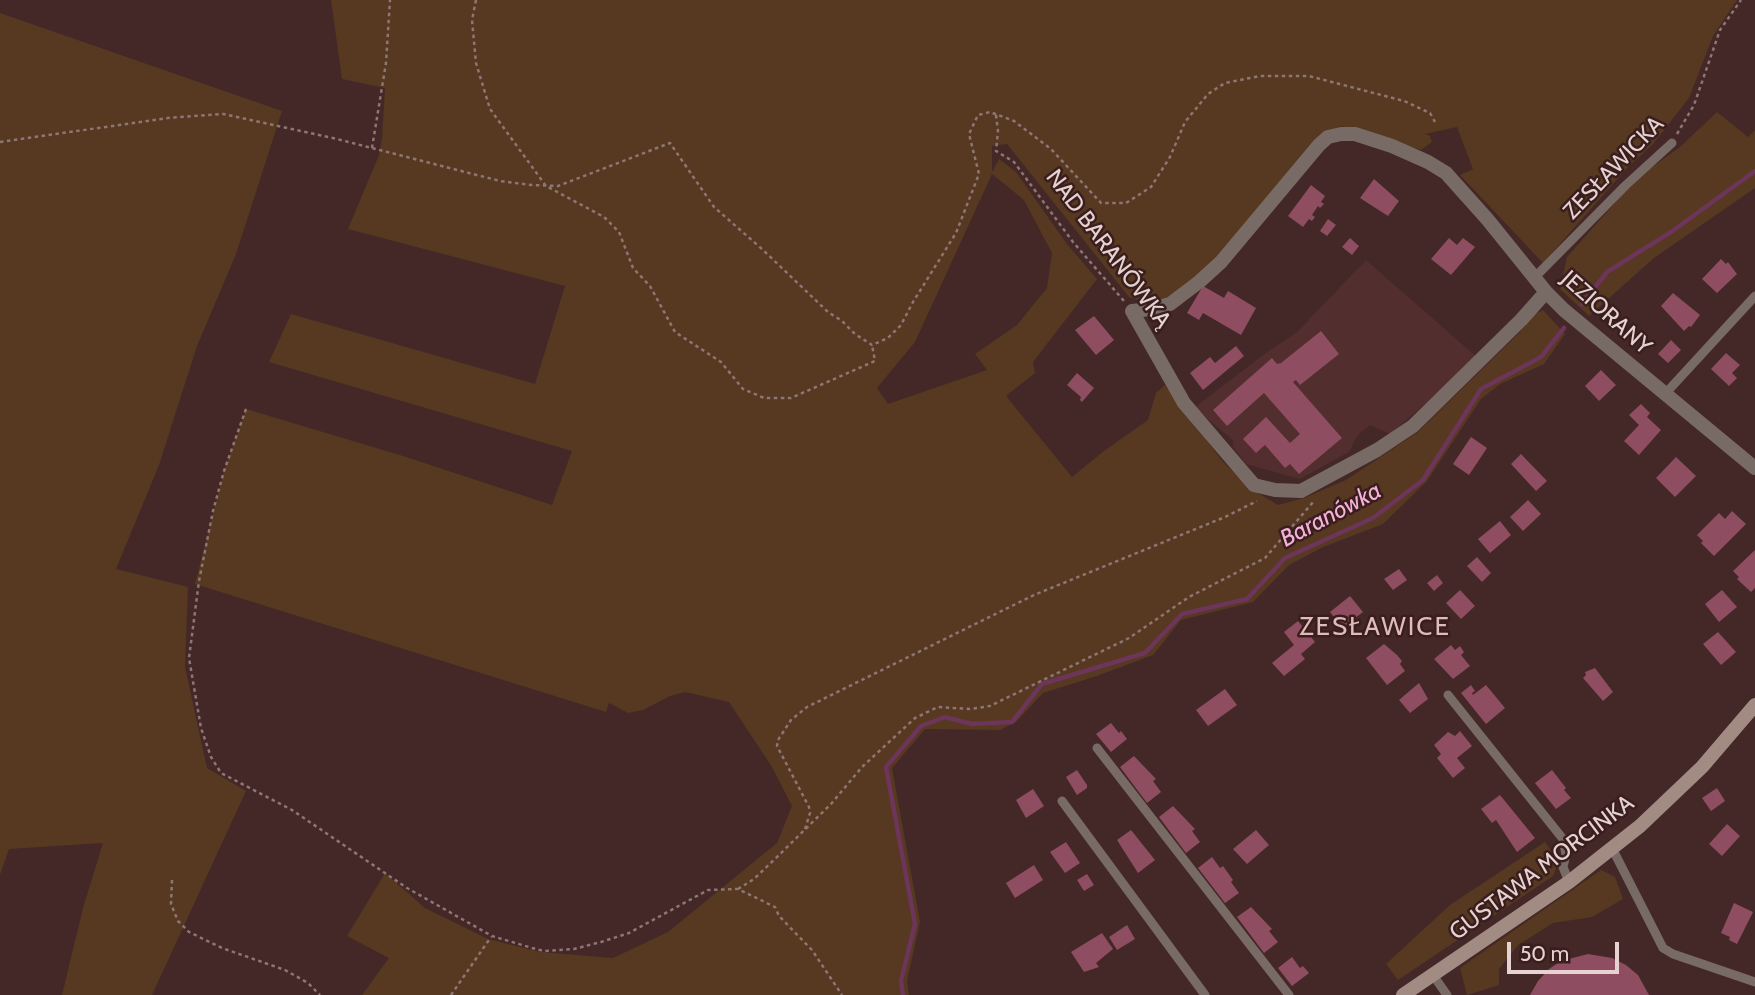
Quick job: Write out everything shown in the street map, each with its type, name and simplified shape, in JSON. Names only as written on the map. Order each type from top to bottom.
[{"type":"street","name":"JEZIORANY","points":[[1132,311],[1170,304],[1221,262],[1328,137],[1355,134],[1404,152],[1446,173],[1546,292],[1597,339],[1755,468]]},
{"type":"street","points":[[1275,490],[1301,491],[1377,450],[1413,426],[1546,292]]},
{"type":"street","name":"NAD BARANÓWKĄ","points":[[1132,311],[1184,403],[1254,485],[1275,490]]},
{"type":"street","name":"GUSTAWA MORCINKA","points":[[1403,995],[1570,881],[1612,848],[1702,766],[1755,705]]},
{"type":"lane","name":"ZESŁAWICKA","points":[[1535,277],[1672,143]]},
{"type":"lane","points":[[1665,394],[1755,296]]},
{"type":"lane","points":[[1448,695],[1563,839],[1566,854],[1563,867],[1570,881]]},
{"type":"lane","points":[[1097,748],[1289,995]]},
{"type":"lane","points":[[1062,800],[1205,995]]},
{"type":"lane","points":[[1612,848],[1663,948],[1673,954],[1755,982]]},
{"type":"lane","points":[[1433,975],[1447,995]]},
{"type":"path","points":[[372,148],[386,63],[390,0]]},
{"type":"path","points":[[0,142],[168,118],[223,114],[500,181],[546,186],[558,186],[670,143],[714,207],[828,312],[872,345],[875,361],[791,398],[764,398],[743,389],[721,362],[674,332],[650,286],[633,268],[619,232],[604,217],[546,186],[489,109],[476,63],[472,20],[476,0]]},
{"type":"path","name":"ZESŁAWICKA","points":[[1672,143],[1694,105],[1720,30],[1741,0]]},
{"type":"path","points":[[872,345],[888,338],[901,325],[912,302],[956,233],[979,174],[969,134],[978,115],[990,112],[1014,121],[1051,149],[1101,203],[1126,203],[1151,187],[1170,156],[1185,122],[1208,93],[1225,83],[1260,76],[1309,76],[1404,101],[1430,113],[1435,122]]},
{"type":"path","name":"NAD BARANÓWKĄ","points":[[996,116],[996,151],[1014,162],[1073,242],[1132,311]]},
{"type":"path","points":[[246,409],[220,485],[192,626],[190,674],[201,728],[211,757],[221,773],[292,810],[407,888],[492,936],[544,951],[574,949],[629,933],[708,890],[738,889],[775,907],[779,916],[812,950],[842,995]]},
{"type":"path","points":[[738,889],[760,873],[805,830],[876,754],[915,718],[926,711],[947,706],[981,708],[1000,702],[1129,638],[1188,597],[1265,558],[1317,497],[1325,478]]},
{"type":"path","points":[[805,830],[810,810],[777,746],[791,720],[807,707],[1034,595],[1225,517],[1275,490]]},
{"type":"path","points":[[172,880],[171,904],[178,921],[189,932],[222,948],[285,970],[320,995]]},
{"type":"path","points":[[451,995],[492,936]]},
{"type":"shaded area","points":[[331,0],[1737,0],[1713,36],[1689,98],[1653,144],[1627,168],[1543,263],[1460,175],[1473,169],[1457,127],[1425,134],[1430,136],[1432,142],[1421,150],[1342,126],[1327,131],[1219,258],[1174,294],[1153,306],[1129,297],[1007,144],[992,146],[992,172],[999,159],[1016,172],[1067,244],[1097,279],[1033,362],[1035,373],[1006,396],[1072,477],[1148,420],[1156,393],[1165,385],[1223,462],[1251,489],[1278,505],[1304,498],[1346,480],[1418,432],[1519,333],[1533,315],[1543,310],[1565,334],[1544,364],[1500,384],[1481,399],[1427,481],[1383,524],[1323,547],[1289,565],[1253,602],[1181,620],[1153,655],[1043,693],[1016,722],[1000,730],[925,729],[892,768],[920,922],[907,981],[909,995],[362,995],[389,958],[347,936],[385,873],[425,908],[488,939],[540,952],[613,958],[668,932],[777,843],[792,806],[772,767],[729,702],[685,692],[670,696],[643,710],[628,713],[609,703],[606,712],[195,584],[224,471],[246,409],[403,456],[552,505],[572,451],[269,362],[291,314],[535,384],[565,286],[348,229],[379,155],[385,88],[342,79]],"holes":[[[992,174],[1024,200],[1052,253],[1047,288],[1017,325],[975,354],[987,370],[888,404],[877,388],[915,342]]]},
{"type":"shaded area","points":[[0,13],[282,111],[236,254],[197,346],[159,465],[116,569],[188,587],[185,667],[207,768],[246,791],[152,995],[62,995],[83,908],[103,843],[9,849],[0,875]]},
{"type":"shaded area","points":[[1717,112],[1748,137],[1755,130],[1755,188],[1654,258],[1589,316],[1560,289],[1567,257],[1638,177],[1680,147]]},
{"type":"shaded area","points":[[1366,260],[1478,358],[1390,434],[1370,425],[1357,436],[1349,452],[1300,479],[1246,464],[1233,447],[1233,440],[1194,408],[1296,333]]},
{"type":"shaded area","points":[[1545,842],[1559,862],[1553,876],[1398,980],[1386,964],[1450,905]]},
{"type":"shaded area","points":[[1601,870],[1615,877],[1623,899],[1592,917],[1553,923],[1518,945],[1499,969],[1499,985],[1467,995],[1460,968]]},
{"type":"building","points":[[1374,179],[1399,201],[1388,216],[1360,198]]},
{"type":"building","points":[[1311,185],[1325,196],[1321,202],[1324,204],[1320,208],[1318,206],[1312,215],[1315,217],[1312,221],[1309,219],[1303,227],[1288,216]]},
{"type":"building","points":[[1328,219],[1336,225],[1327,236],[1320,231]]},
{"type":"building","points":[[1350,238],[1359,246],[1352,255],[1342,247]]},
{"type":"building","points":[[1449,238],[1457,245],[1463,238],[1475,247],[1451,275],[1431,259]]},
{"type":"building","points":[[1721,259],[1726,264],[1728,262],[1737,274],[1717,293],[1702,279]]},
{"type":"building","points":[[1203,286],[1224,298],[1228,291],[1256,308],[1241,335],[1203,313],[1199,320],[1187,313]]},
{"type":"building","points":[[1673,293],[1700,315],[1691,327],[1684,331],[1661,306]]},
{"type":"building","points":[[1094,316],[1114,340],[1096,355],[1075,330]]},
{"type":"building","points":[[1321,331],[1339,354],[1300,385],[1296,380],[1293,382],[1342,438],[1299,474],[1290,464],[1285,468],[1265,445],[1256,453],[1243,439],[1266,417],[1290,443],[1300,434],[1264,393],[1227,426],[1213,410],[1272,358],[1277,364],[1281,363]]},
{"type":"building","points":[[1671,340],[1681,350],[1668,363],[1658,354]]},
{"type":"building","points":[[1236,346],[1244,356],[1203,390],[1190,373],[1210,357],[1215,363]]},
{"type":"building","points":[[1726,353],[1740,365],[1732,373],[1737,378],[1729,386],[1711,369]]},
{"type":"building","points":[[1601,370],[1616,385],[1599,401],[1585,386]]},
{"type":"building","points":[[1077,373],[1094,388],[1082,402],[1081,397],[1067,385]]},
{"type":"building","points":[[1641,404],[1650,413],[1647,417],[1661,430],[1639,455],[1624,441],[1639,425],[1629,415]]},
{"type":"building","points":[[1471,437],[1487,448],[1469,475],[1453,464]]},
{"type":"building","points":[[1521,454],[1547,481],[1536,491],[1511,464]]},
{"type":"building","points":[[1676,457],[1696,476],[1675,497],[1656,478]]},
{"type":"building","points":[[1528,500],[1541,514],[1523,531],[1510,517]]},
{"type":"building","points":[[1732,511],[1746,524],[1714,556],[1697,535],[1719,513],[1725,519]]},
{"type":"building","points":[[1500,521],[1511,535],[1490,553],[1478,539]]},
{"type":"building","points":[[1755,550],[1755,588],[1751,592],[1737,579],[1739,577],[1733,571]]},
{"type":"building","points":[[1477,557],[1491,573],[1482,582],[1467,566]]},
{"type":"building","points":[[1399,569],[1407,580],[1393,590],[1384,579]]},
{"type":"building","points":[[1437,575],[1443,583],[1434,591],[1427,583]]},
{"type":"building","points":[[1460,590],[1475,606],[1461,619],[1446,603]]},
{"type":"building","points":[[1722,590],[1737,607],[1719,622],[1705,604]]},
{"type":"building","points":[[1350,596],[1363,612],[1355,618],[1358,621],[1353,626],[1350,622],[1343,628],[1330,612]]},
{"type":"building","points":[[1298,621],[1315,642],[1301,654],[1305,659],[1284,676],[1272,663],[1294,645],[1284,632]]},
{"type":"building","points":[[1718,632],[1736,652],[1721,665],[1703,644]]},
{"type":"building","points":[[1384,644],[1402,661],[1400,664],[1405,671],[1387,685],[1366,658]]},
{"type":"building","points":[[1451,645],[1455,650],[1460,646],[1464,652],[1461,655],[1470,666],[1453,679],[1434,659]]},
{"type":"building","points":[[1595,668],[1613,692],[1603,701],[1583,678],[1585,672]]},
{"type":"building","points":[[1419,683],[1428,699],[1410,713],[1399,700]]},
{"type":"building","points":[[1471,685],[1475,691],[1473,695],[1486,685],[1505,708],[1486,724],[1461,693]]},
{"type":"building","points":[[1225,689],[1237,705],[1208,726],[1196,710]]},
{"type":"building","points":[[1111,723],[1127,739],[1111,752],[1096,734]]},
{"type":"building","points":[[1460,731],[1472,746],[1457,758],[1465,768],[1453,778],[1437,758],[1441,754],[1434,745],[1448,732],[1455,736]]},
{"type":"building","points":[[1134,756],[1156,779],[1153,781],[1161,792],[1147,803],[1120,767]]},
{"type":"building","points":[[1077,770],[1087,788],[1077,795],[1066,777]]},
{"type":"building","points":[[1552,770],[1571,798],[1556,809],[1535,783]]},
{"type":"building","points":[[1717,788],[1725,801],[1711,811],[1702,798]]},
{"type":"building","points":[[1033,789],[1044,806],[1026,818],[1016,800]]},
{"type":"building","points":[[1500,795],[1535,838],[1517,852],[1496,820],[1492,823],[1481,809]]},
{"type":"building","points":[[1173,806],[1195,829],[1192,831],[1200,842],[1186,853],[1159,817]]},
{"type":"building","points":[[1727,824],[1740,836],[1722,856],[1709,844]]},
{"type":"building","points":[[1131,830],[1155,860],[1138,873],[1117,840]]},
{"type":"building","points":[[1256,830],[1269,845],[1247,864],[1233,849]]},
{"type":"building","points":[[1066,842],[1080,863],[1065,873],[1050,852]]},
{"type":"building","points":[[1212,857],[1220,868],[1223,866],[1239,893],[1225,903],[1198,868]]},
{"type":"building","points":[[1034,865],[1043,880],[1015,898],[1006,883]]},
{"type":"building","points":[[1087,874],[1094,885],[1084,891],[1077,880]]},
{"type":"building","points":[[1734,903],[1753,912],[1737,944],[1721,933]]},
{"type":"building","points":[[1251,907],[1272,929],[1269,931],[1278,942],[1264,953],[1237,917]]},
{"type":"building","points":[[1127,925],[1135,939],[1117,950],[1109,937]]},
{"type":"building","points":[[1102,933],[1113,949],[1096,963],[1099,967],[1084,972],[1071,952]]},
{"type":"building","points":[[1588,954],[1612,958],[1626,965],[1638,975],[1649,995],[1530,995],[1549,969],[1561,961]]},
{"type":"building","points":[[1292,957],[1300,968],[1303,966],[1309,973],[1292,986],[1278,968]]},
{"type":"waterway","name":"Baranówka","points":[[1582,304],[1607,272],[1671,232],[1755,171]]},
{"type":"waterway","name":"Baranówka","points":[[903,995],[901,981],[915,924],[886,767],[921,726],[945,717],[972,724],[1012,722],[1042,684],[1145,653],[1182,614],[1247,599],[1285,558],[1373,518],[1423,480],[1481,389],[1541,357],[1564,328]]},
{"type":"district","name":"ZESŁAWICE","points":[[1375,627]]}]
